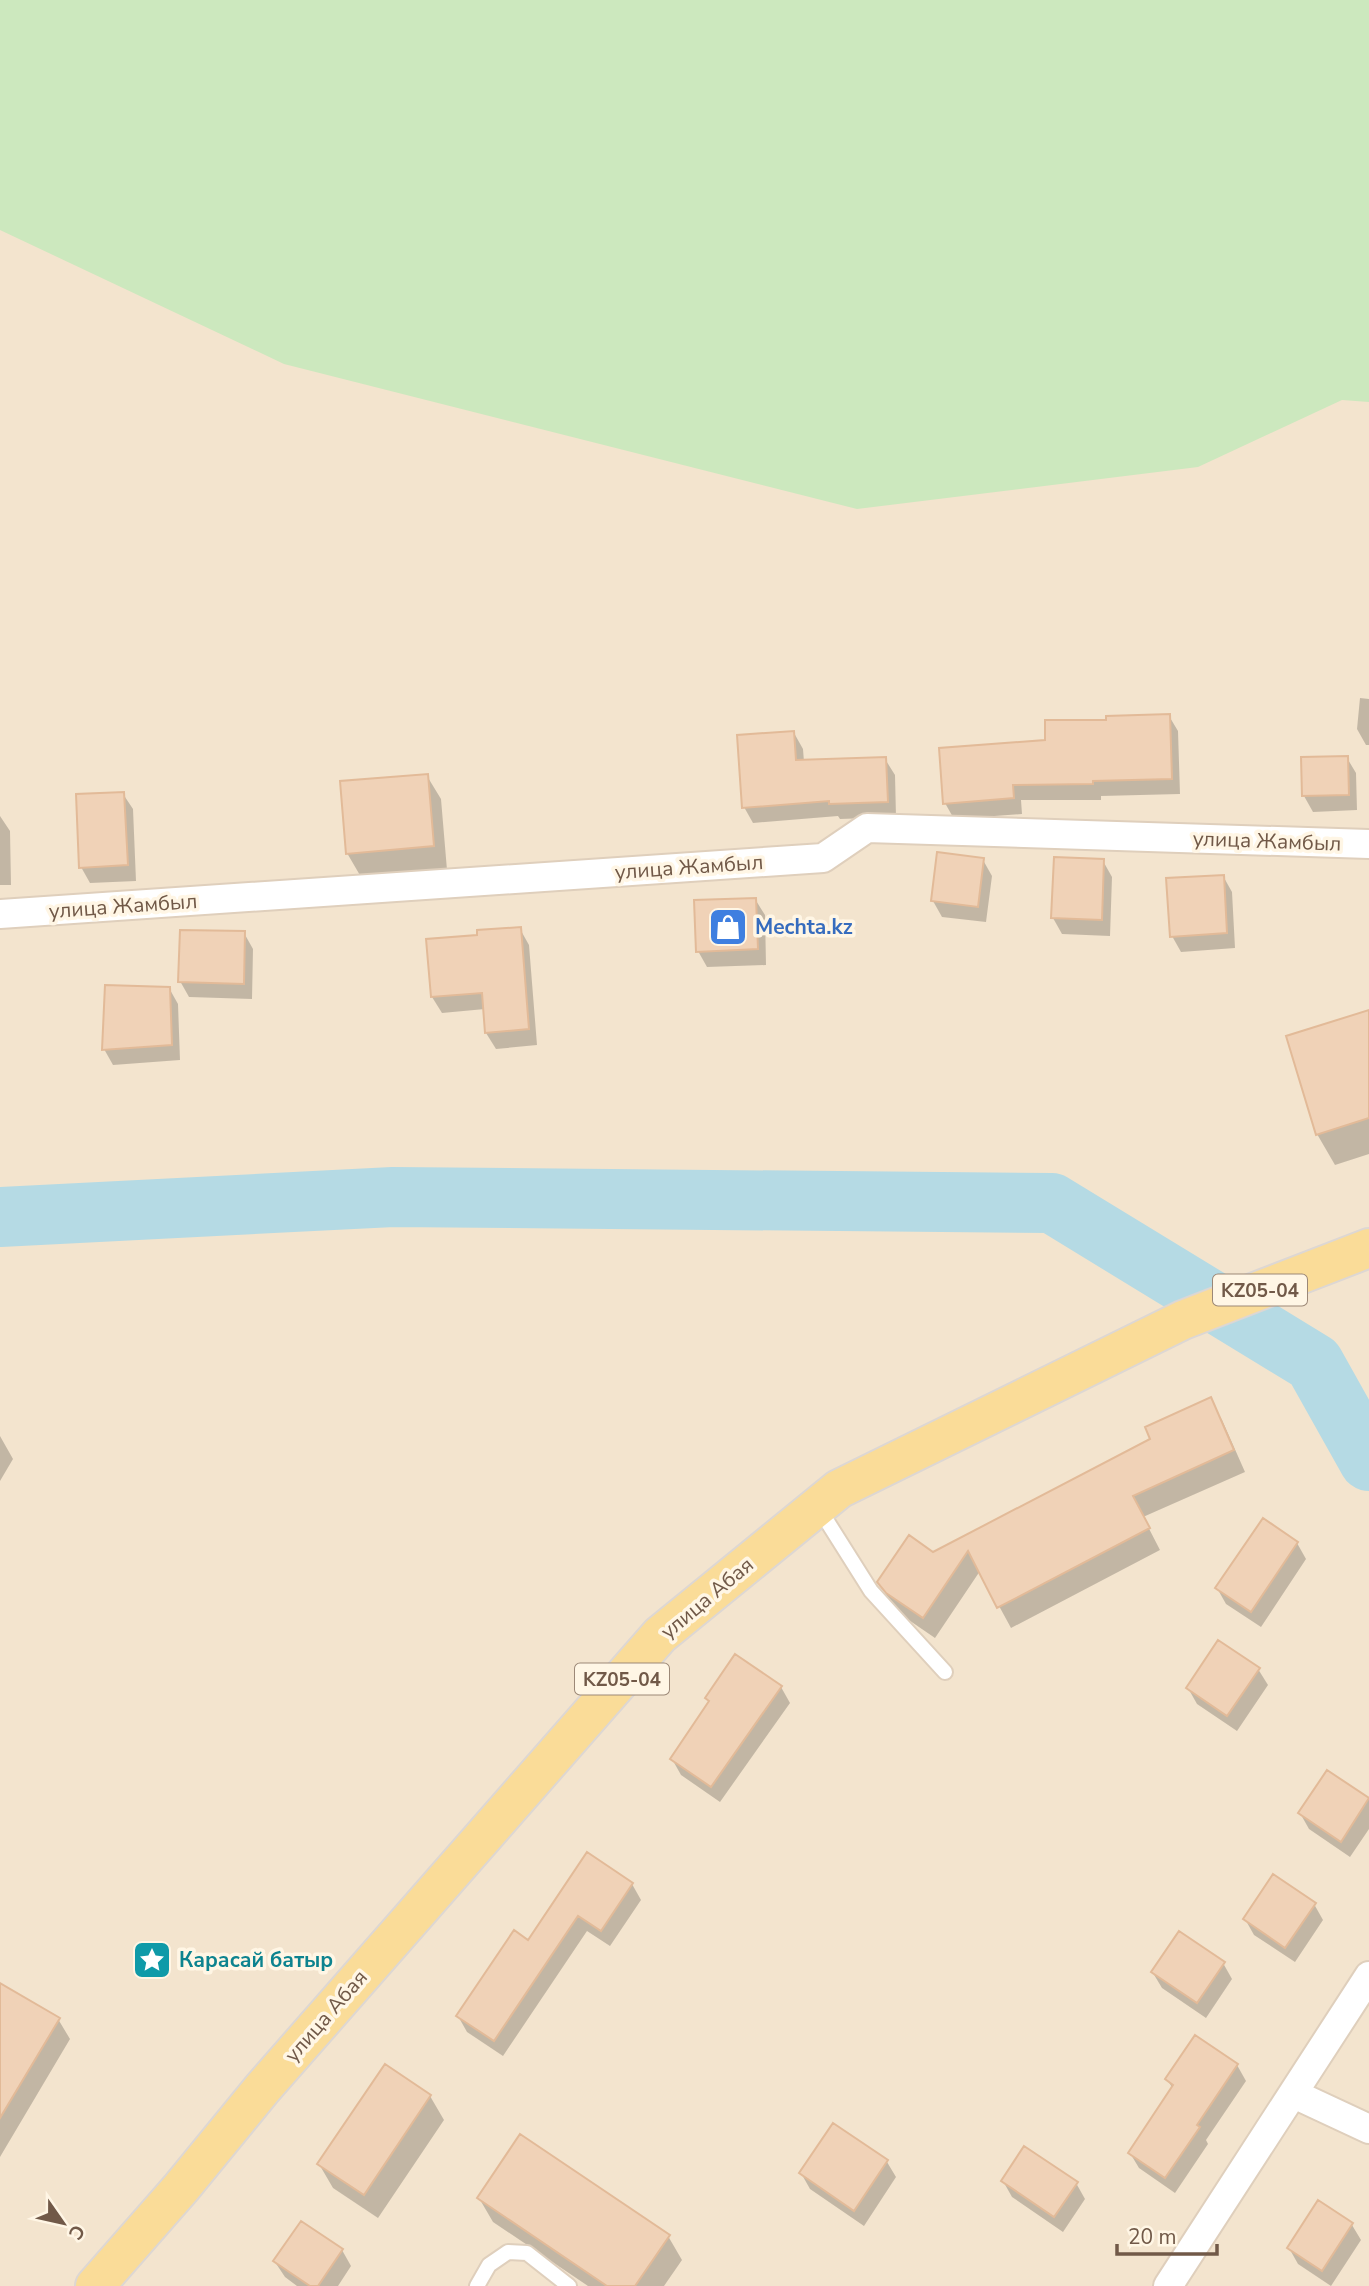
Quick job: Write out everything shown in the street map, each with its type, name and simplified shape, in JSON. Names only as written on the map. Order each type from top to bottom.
[{"type":"main road","name":"улица Абая","points":[[95,2286],[181,2188],[262,2089],[660,1635],[839,1489],[1183,1320],[1353,1254]]},
{"type":"street","name":"улица Жамбыл","points":[[0,914],[823,858],[867,828],[1369,844]]},
{"type":"street","points":[[1168,2286],[1369,1976]]},
{"type":"street","points":[[1294,2094],[1369,2129]]},
{"type":"lane","points":[[818,1507],[871,1591],[945,1672]]},
{"type":"lane","points":[[477,2286],[489,2265],[508,2252],[527,2253],[569,2286]]},
{"type":"shaded area","points":[[0,0],[1369,0],[1369,2286],[0,2286]]},
{"type":"green space","points":[[0,0],[1369,0],[1369,402],[1342,400],[1198,467],[857,509],[284,364],[0,230]]},
{"type":"building","points":[[1170,714],[1172,779],[1013,785],[1014,798],[943,804],[939,748],[1045,740],[1045,720],[1106,720],[1106,716]]},
{"type":"building","points":[[794,731],[796,760],[886,757],[888,802],[829,804],[829,801],[742,808],[737,735]]},
{"type":"building","points":[[1348,756],[1349,795],[1302,796],[1301,757]]},
{"type":"building","points":[[428,774],[434,846],[346,854],[340,781]]},
{"type":"building","points":[[124,792],[128,865],[79,868],[76,794]]},
{"type":"building","points":[[937,852],[984,858],[978,907],[931,901]]},
{"type":"building","points":[[1054,857],[1104,859],[1102,920],[1051,918]]},
{"type":"building","points":[[1224,875],[1227,933],[1170,937],[1166,878]]},
{"type":"building","points":[[756,898],[758,949],[696,952],[694,900]]},
{"type":"building","points":[[521,927],[529,1029],[485,1033],[482,993],[431,997],[426,939],[477,935],[477,930]]},
{"type":"building","points":[[180,930],[245,931],[244,984],[178,982]]},
{"type":"building","points":[[105,985],[170,987],[172,1045],[102,1050]]},
{"type":"building","points":[[1369,1010],[1369,1118],[1316,1135],[1286,1036]]},
{"type":"building","points":[[1211,1397],[1234,1450],[1133,1496],[1150,1528],[997,1608],[968,1551],[923,1618],[886,1593],[877,1582],[909,1535],[933,1552],[1150,1439],[1145,1427]]},
{"type":"building","points":[[1263,1518],[1298,1542],[1251,1612],[1215,1588]]},
{"type":"building","points":[[1218,1640],[1260,1668],[1227,1716],[1186,1688]]},
{"type":"building","points":[[735,1654],[782,1686],[711,1787],[670,1759],[709,1701],[705,1698]]},
{"type":"building","points":[[1327,1770],[1369,1798],[1341,1842],[1298,1813]]},
{"type":"building","points":[[587,1852],[633,1883],[601,1931],[578,1916],[494,2041],[456,2016],[514,1930],[528,1940]]},
{"type":"building","points":[[1273,1874],[1316,1903],[1285,1948],[1243,1919]]},
{"type":"building","points":[[1179,1931],[1225,1962],[1197,2003],[1151,1972]]},
{"type":"building","points":[[0,1983],[60,2018],[0,2118]]},
{"type":"building","points":[[1195,2035],[1238,2064],[1165,2178],[1128,2153],[1173,2085],[1165,2079]]},
{"type":"building","points":[[385,2064],[431,2095],[364,2195],[317,2164]]},
{"type":"building","points":[[833,2123],[888,2160],[854,2211],[799,2173]]},
{"type":"building","points":[[520,2134],[670,2235],[635,2286],[607,2286],[477,2198]]},
{"type":"building","points":[[1024,2146],[1078,2182],[1054,2217],[1001,2181]]},
{"type":"building","points":[[1318,2200],[1353,2223],[1322,2271],[1287,2248]]},
{"type":"building","points":[[301,2221],[343,2249],[318,2286],[310,2286],[273,2261]]},
{"type":"waterway","points":[[0,1217],[393,1197],[1052,1203],[1314,1363],[1369,1461]]},
{"type":"place","name":"Mechta.kz","points":[[728,927]]},
{"type":"place","name":"Карасай батыр","points":[[152,1960]]}]
